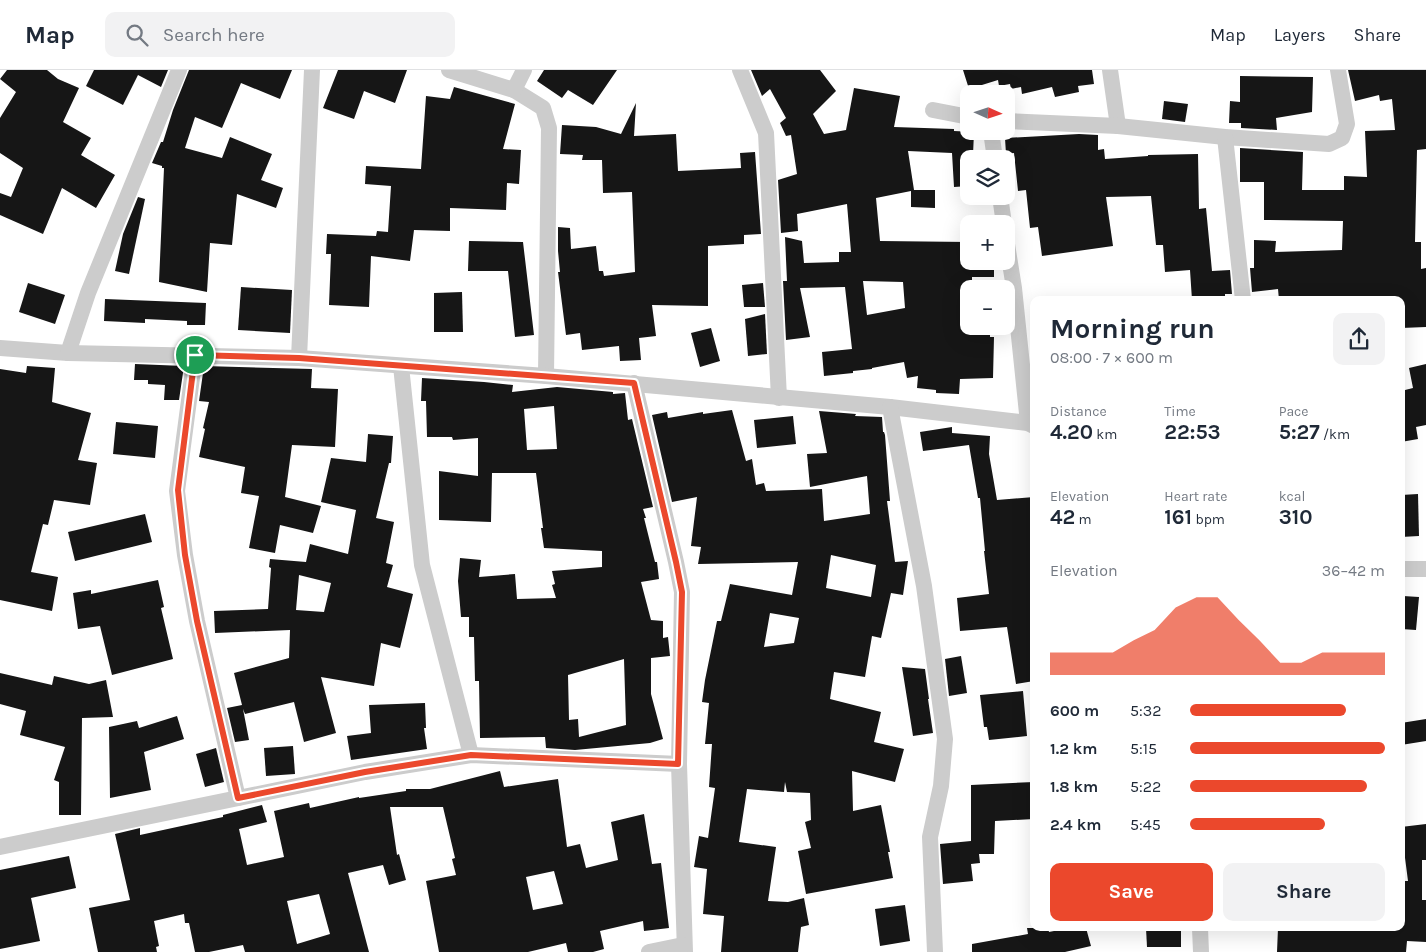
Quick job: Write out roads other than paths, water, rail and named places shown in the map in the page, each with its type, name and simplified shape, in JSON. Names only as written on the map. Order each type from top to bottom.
[{"type":"street","points":[[68,353],[88,293],[179,70]]},
{"type":"street","points":[[299,358],[312,70]]},
{"type":"street","points":[[449,70],[514,90],[543,108],[549,128],[546,376]]},
{"type":"street","points":[[514,90],[524,70]]},
{"type":"street","points":[[740,70],[766,133],[779,398]]},
{"type":"street","points":[[1110,70],[1118,126]]},
{"type":"street","points":[[1015,121],[1118,126],[1225,138],[1329,144],[1342,138],[1347,124],[1338,70]]},
{"type":"street","points":[[934,110],[960,115]]},
{"type":"street","points":[[1225,138],[1243,296]]},
{"type":"street","points":[[1011,270],[1030,416]]},
{"type":"street","points":[[0,348],[68,353],[299,358],[546,376],[890,407],[1030,424]]},
{"type":"street","points":[[195,355],[178,490],[185,555],[197,621],[238,798]]},
{"type":"street","points":[[401,366],[422,565],[471,755]]},
{"type":"street","points":[[634,383],[682,592],[678,764],[684,948],[649,952]]},
{"type":"street","points":[[890,407],[924,586],[945,739],[940,786],[930,836],[935,952]]},
{"type":"street","points":[[1405,569],[1426,569]]},
{"type":"street","points":[[0,847],[365,772],[471,755],[678,764]]},
{"type":"street","points":[[1200,931],[1201,952]]}]
